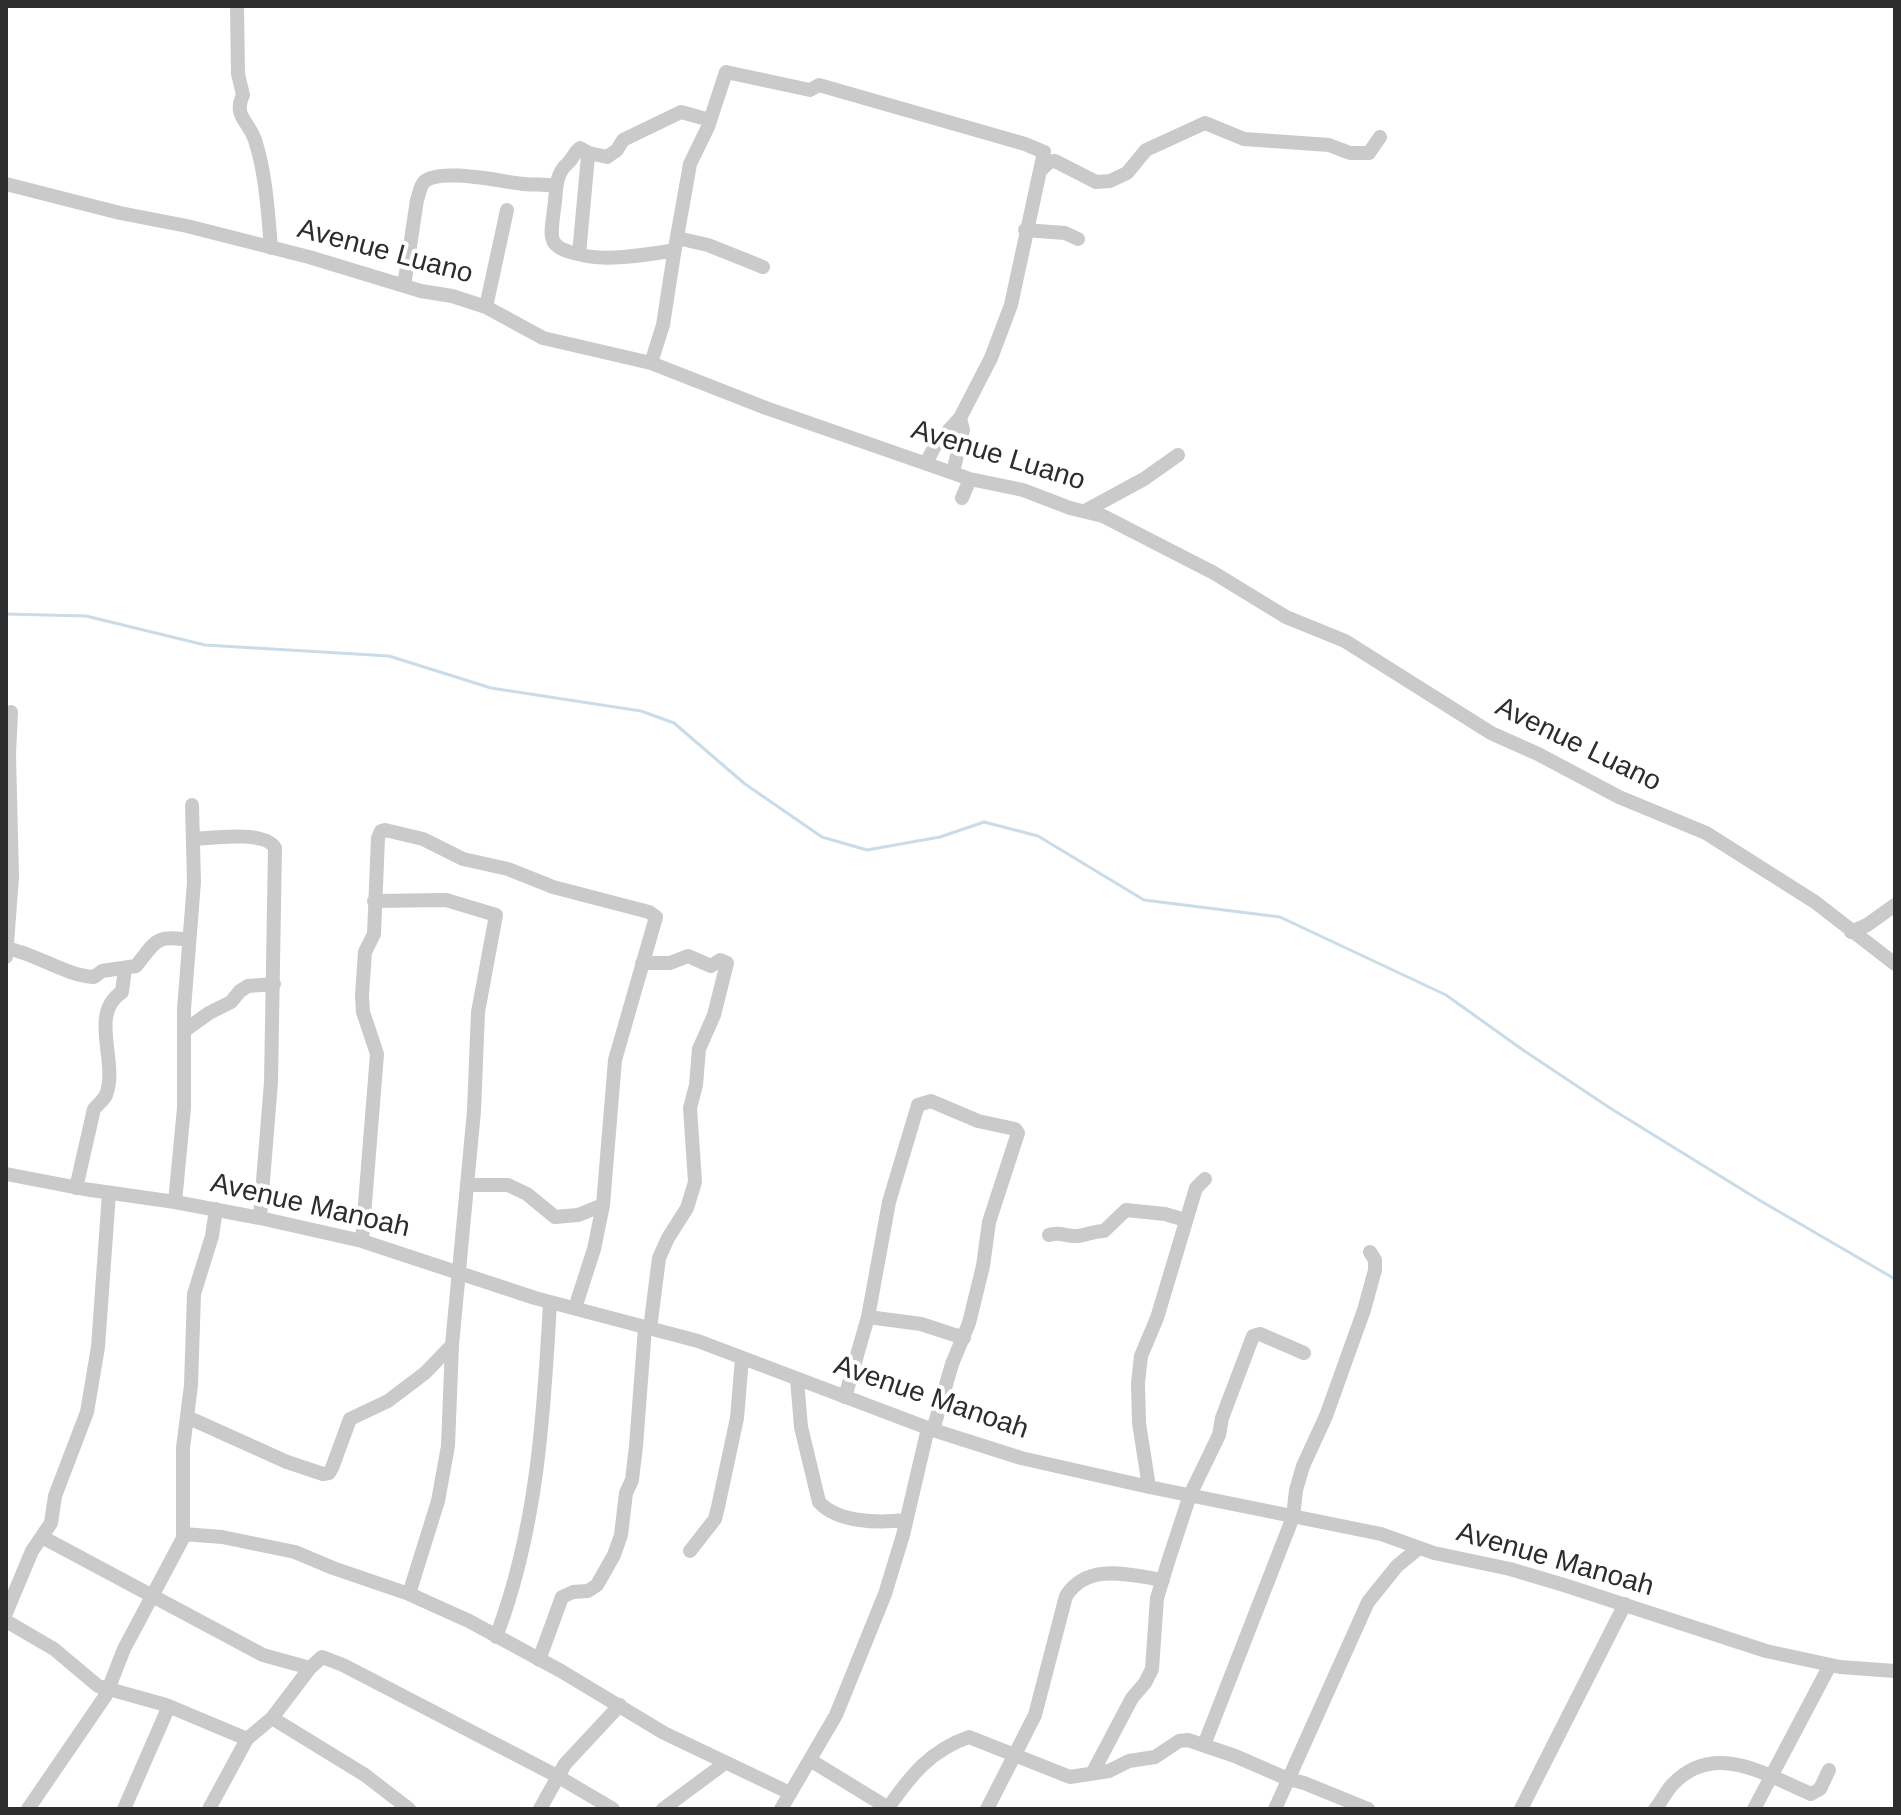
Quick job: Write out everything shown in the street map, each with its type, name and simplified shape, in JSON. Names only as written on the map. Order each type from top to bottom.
[{"type":"street","points":[[237,6],[238,74],[243,95],[238,111],[250,126],[257,146],[271,248]]},
{"type":"street","points":[[651,363],[663,325],[690,164],[710,120],[726,72],[810,90],[819,85],[1034,147],[1044,152],[1006,318],[984,373],[960,418],[936,444],[926,463]]},
{"type":"street","points":[[674,254],[670,251],[588,256],[558,248],[550,234],[560,170],[576,151],[583,148],[589,153],[607,157],[617,150],[623,140],[681,112],[710,120]]},
{"type":"street","points":[[1041,170],[1049,162],[1055,161],[1096,182],[1110,181],[1127,173],[1146,150],[1205,123],[1244,139],[1329,145],[1350,153],[1369,153],[1380,137]]},
{"type":"street","points":[[579,254],[589,153]]},
{"type":"street","points":[[404,286],[417,200],[427,179],[446,174],[556,186]]},
{"type":"street","name":"Avenue Luano","points":[[6,184],[271,248],[404,286],[452,296],[486,307],[543,338],[651,363],[766,408],[970,479],[1023,490],[1070,508],[1103,516],[1214,573],[1286,617],[1345,641],[1491,733],[1619,797],[1694,826],[1803,894],[1895,964]]},
{"type":"street","points":[[486,307],[507,210]]},
{"type":"street","points":[[1025,230],[1065,233],[1078,239]]},
{"type":"street","points":[[677,238],[719,248],[763,267]]},
{"type":"street","points":[[953,472],[963,430],[960,418]]},
{"type":"street","points":[[1085,511],[1144,479],[1178,455]]},
{"type":"street","points":[[962,498],[970,479]]},
{"type":"street","points":[[6,957],[11,712]]},
{"type":"street","points":[[175,1202],[184,1108],[184,1031],[194,882],[192,805]]},
{"type":"street","points":[[362,1241],[377,1054],[363,1012],[362,995],[365,952],[374,934],[378,838],[381,831],[413,836],[463,859],[508,869],[553,887],[654,914],[655,921],[615,1060],[603,1205],[594,1249],[575,1308]]},
{"type":"street","points":[[193,839],[246,836],[272,842],[275,848],[272,882],[274,984],[271,1082],[260,1218]]},
{"type":"street","points":[[374,901],[446,900],[496,915],[478,1012],[468,1185],[452,1345],[448,1446],[438,1501],[409,1594]]},
{"type":"street","points":[[1851,932],[1867,925],[1895,905]]},
{"type":"street","points":[[6,948],[27,952],[82,976],[94,977],[102,971],[136,966],[156,941],[175,938],[189,940]]},
{"type":"street","points":[[539,1660],[562,1597],[588,1591],[597,1585],[621,1535],[626,1493],[632,1480],[648,1328],[659,1258],[687,1208],[695,1182],[690,1108],[696,1085],[699,1049],[714,1015],[727,963],[720,960],[711,966],[688,956],[670,963],[642,963]]},
{"type":"street","points":[[76,1188],[94,1109],[102,1102],[107,1088],[105,1015],[112,998],[122,992],[125,968]]},
{"type":"street","points":[[184,1031],[231,1002],[248,986],[274,984]]},
{"type":"street","points":[[781,1809],[836,1715],[885,1594],[931,1429],[952,1364],[964,1338],[979,1284],[989,1222],[1018,1133],[1015,1129],[978,1121],[931,1101],[923,1102],[915,1111],[889,1202],[868,1317],[845,1397]]},
{"type":"street","name":"Avenue Manoah","points":[[6,1174],[216,1209],[362,1241],[550,1302],[698,1341],[931,1429],[1021,1458],[1381,1534],[1419,1548],[1510,1569],[1766,1651],[1835,1666],[1895,1671]]},
{"type":"street","points":[[1149,1487],[1139,1423],[1140,1365],[1196,1188],[1205,1179]]},
{"type":"street","points":[[468,1185],[508,1185],[527,1194],[555,1217],[578,1215],[603,1205]]},
{"type":"street","points":[[6,1613],[20,1576],[51,1523],[55,1496],[84,1420],[93,1386],[109,1193]]},
{"type":"street","points":[[28,1809],[108,1688],[124,1649],[183,1534],[181,1495],[191,1385],[194,1294],[212,1236],[216,1209]]},
{"type":"street","points":[[1049,1235],[1062,1232],[1074,1237],[1090,1231],[1104,1231],[1126,1210],[1165,1214],[1185,1220]]},
{"type":"street","points":[[1204,1745],[1293,1517],[1303,1466],[1326,1416],[1364,1310],[1375,1270],[1375,1260],[1370,1252]]},
{"type":"street","points":[[496,1637],[509,1603],[537,1476],[550,1302]]},
{"type":"street","points":[[868,1317],[921,1324],[964,1338]]},
{"type":"street","points":[[1093,1772],[1132,1698],[1152,1669],[1157,1598],[1190,1495],[1210,1458],[1254,1334],[1304,1353]]},
{"type":"street","points":[[187,1417],[287,1462],[323,1474],[329,1473],[350,1419],[388,1401],[425,1373],[452,1345]]},
{"type":"street","points":[[690,1551],[715,1519],[737,1418],[742,1358]]},
{"type":"street","points":[[797,1379],[801,1427],[819,1502],[826,1510],[874,1524],[905,1520]]},
{"type":"street","points":[[183,1534],[222,1537],[295,1552],[409,1594],[539,1660],[664,1733],[790,1793]]},
{"type":"street","points":[[42,1537],[274,1660],[310,1668]]},
{"type":"street","points":[[1275,1809],[1368,1602],[1391,1572],[1419,1548]]},
{"type":"street","points":[[987,1809],[1035,1715],[1066,1596],[1071,1589],[1077,1582],[1103,1573],[1163,1580]]},
{"type":"street","points":[[1521,1809],[1625,1604]]},
{"type":"street","points":[[6,1621],[54,1649],[98,1686],[169,1706],[247,1739]]},
{"type":"street","points":[[209,1809],[247,1739],[272,1718],[322,1657],[557,1776],[613,1809]]},
{"type":"street","points":[[1754,1809],[1835,1666]]},
{"type":"street","points":[[540,1809],[557,1776],[576,1750],[620,1705]]},
{"type":"street","points":[[124,1809],[169,1706]]},
{"type":"street","points":[[272,1718],[365,1775],[409,1809]]},
{"type":"street","points":[[810,1760],[889,1808],[923,1762],[969,1737],[1070,1777],[1109,1771],[1129,1761],[1155,1757],[1182,1740],[1204,1745],[1368,1809]]},
{"type":"street","points":[[663,1809],[725,1763]]},
{"type":"street","points":[[1655,1809],[1672,1784],[1692,1770],[1714,1763],[1730,1763],[1773,1775],[1811,1794],[1820,1789],[1829,1770]]},
{"type":"waterway","points":[[6,614],[86,616],[205,645],[389,656],[491,688],[641,711],[674,723],[745,784],[822,837],[867,850],[940,837],[984,822],[1038,836],[1144,900],[1280,917],[1446,995],[1610,1108],[1895,1279]]}]
